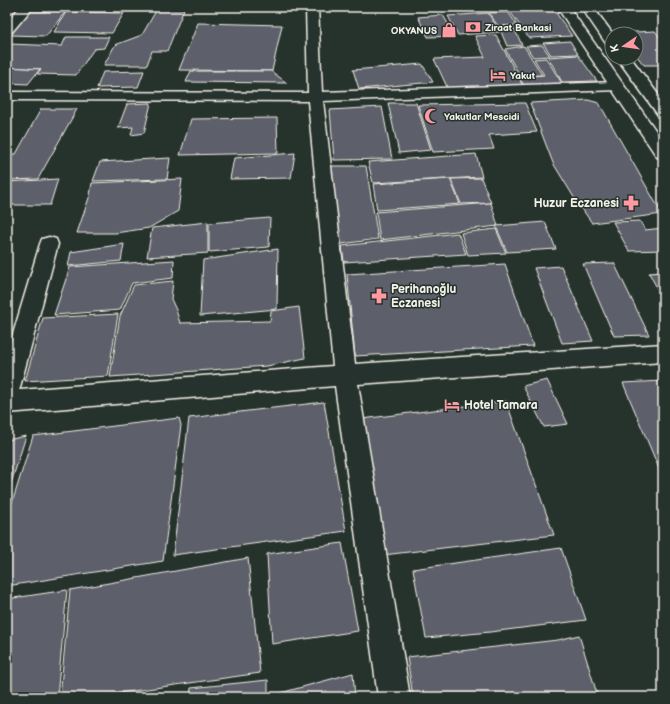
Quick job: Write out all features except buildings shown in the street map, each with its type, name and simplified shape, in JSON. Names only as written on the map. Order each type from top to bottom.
[{"type":"street","points":[[7,29],[27,7]]},
{"type":"street","points":[[312,7],[315,97],[345,375],[394,697]]},
{"type":"street","points":[[563,7],[663,153]]},
{"type":"street","points":[[587,7],[604,31]]},
{"type":"street","points":[[630,66],[663,112]]},
{"type":"street","points":[[7,96],[315,97],[617,86]]},
{"type":"street","points":[[7,390],[30,316],[49,244]]},
{"type":"street","points":[[7,402],[345,375],[663,353]]},
{"type":"place","name":"Ziraat Bankasi","points":[[473,27]]},
{"type":"place","name":"OKYANUS","points":[[449,30]]},
{"type":"place","name":"Yakut","points":[[498,75]]},
{"type":"place","name":"Yakutlar Mescidi","points":[[432,116]]},
{"type":"place","name":"Huzur Eczanesi","points":[[631,203]]},
{"type":"place","name":"Perihanoğlu Eczanesi","points":[[379,296]]},
{"type":"place","name":"Hotel Tamara","points":[[452,405]]}]
